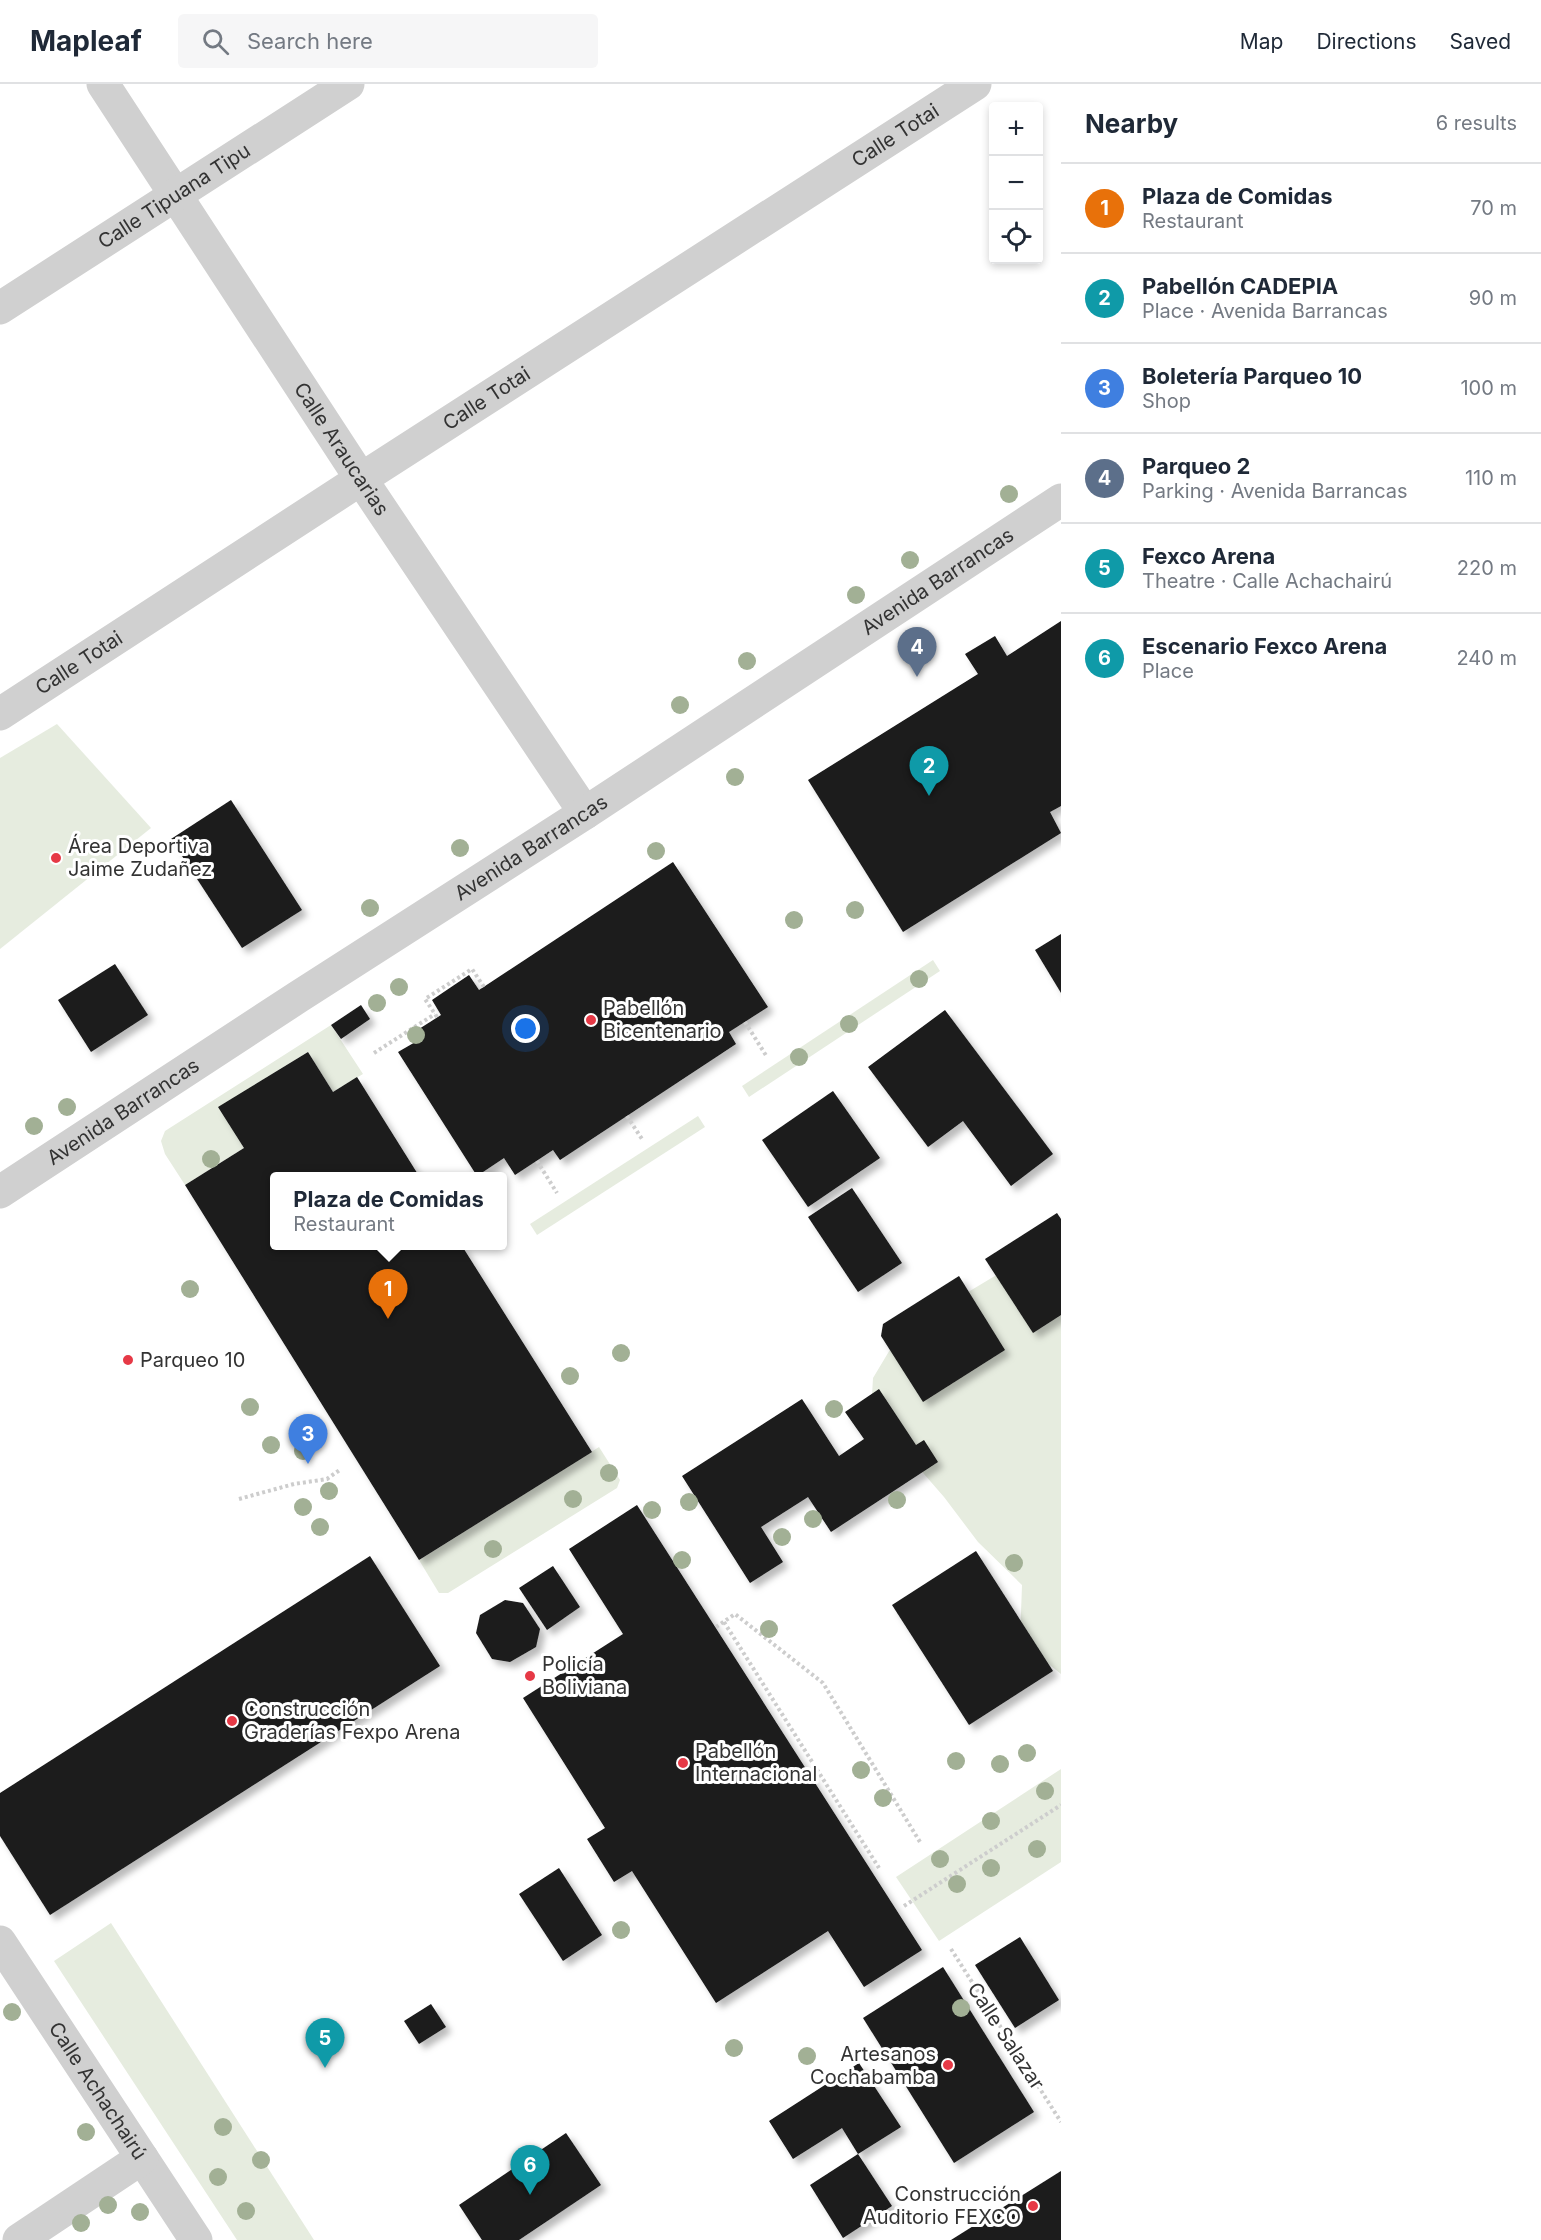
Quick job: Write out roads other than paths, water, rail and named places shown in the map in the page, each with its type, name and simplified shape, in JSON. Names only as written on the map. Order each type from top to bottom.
[{"type":"street","name":"Calle Araucarias","points":[[103,84],[361,479],[585,813]]},
{"type":"street","name":"Calle Tipuana Tipu","points":[[0,308],[176,197],[348,84]]},
{"type":"street","name":"Calle Totai","points":[[0,714],[975,84]]},
{"type":"street","name":"Avenida Barrancas","points":[[0,1192],[585,813],[1061,500]]},
{"type":"street","name":"Calle Achachairú","points":[[0,1942],[196,2240]]},
{"type":"street","points":[[19,2240],[142,2158]]},
{"type":"place","name":"Parqueo 2","points":[[917,677]]},
{"type":"place","name":"Pabellón CADEPIA","points":[[929,796]]},
{"type":"place","name":"Área Deportiva Jaime Zudañez","points":[[56,858]]},
{"type":"place","name":"Pabellón Bicentenario","points":[[591,1020]]},
{"type":"place","name":"Plaza de Comidas","points":[[388,1319]]},
{"type":"place","name":"Parqueo 10","points":[[128,1360]]},
{"type":"place","name":"Boletería Parqueo 10","points":[[308,1464]]},
{"type":"place","name":"Policía Boliviana","points":[[530,1676]]},
{"type":"place","name":"Construcción Graderías Fexpo Arena","points":[[232,1721]]},
{"type":"place","name":"Pabellón Internacional","points":[[683,1763]]},
{"type":"place","name":"Artesanos Cochabamba","points":[[948,2065]]},
{"type":"place","name":"Fexco Arena","points":[[325,2068]]},
{"type":"place","name":"Escenario Fexco Arena","points":[[530,2195]]},
{"type":"place","name":"Construcción Auditorio FEXCO","points":[[1033,2206]]}]
